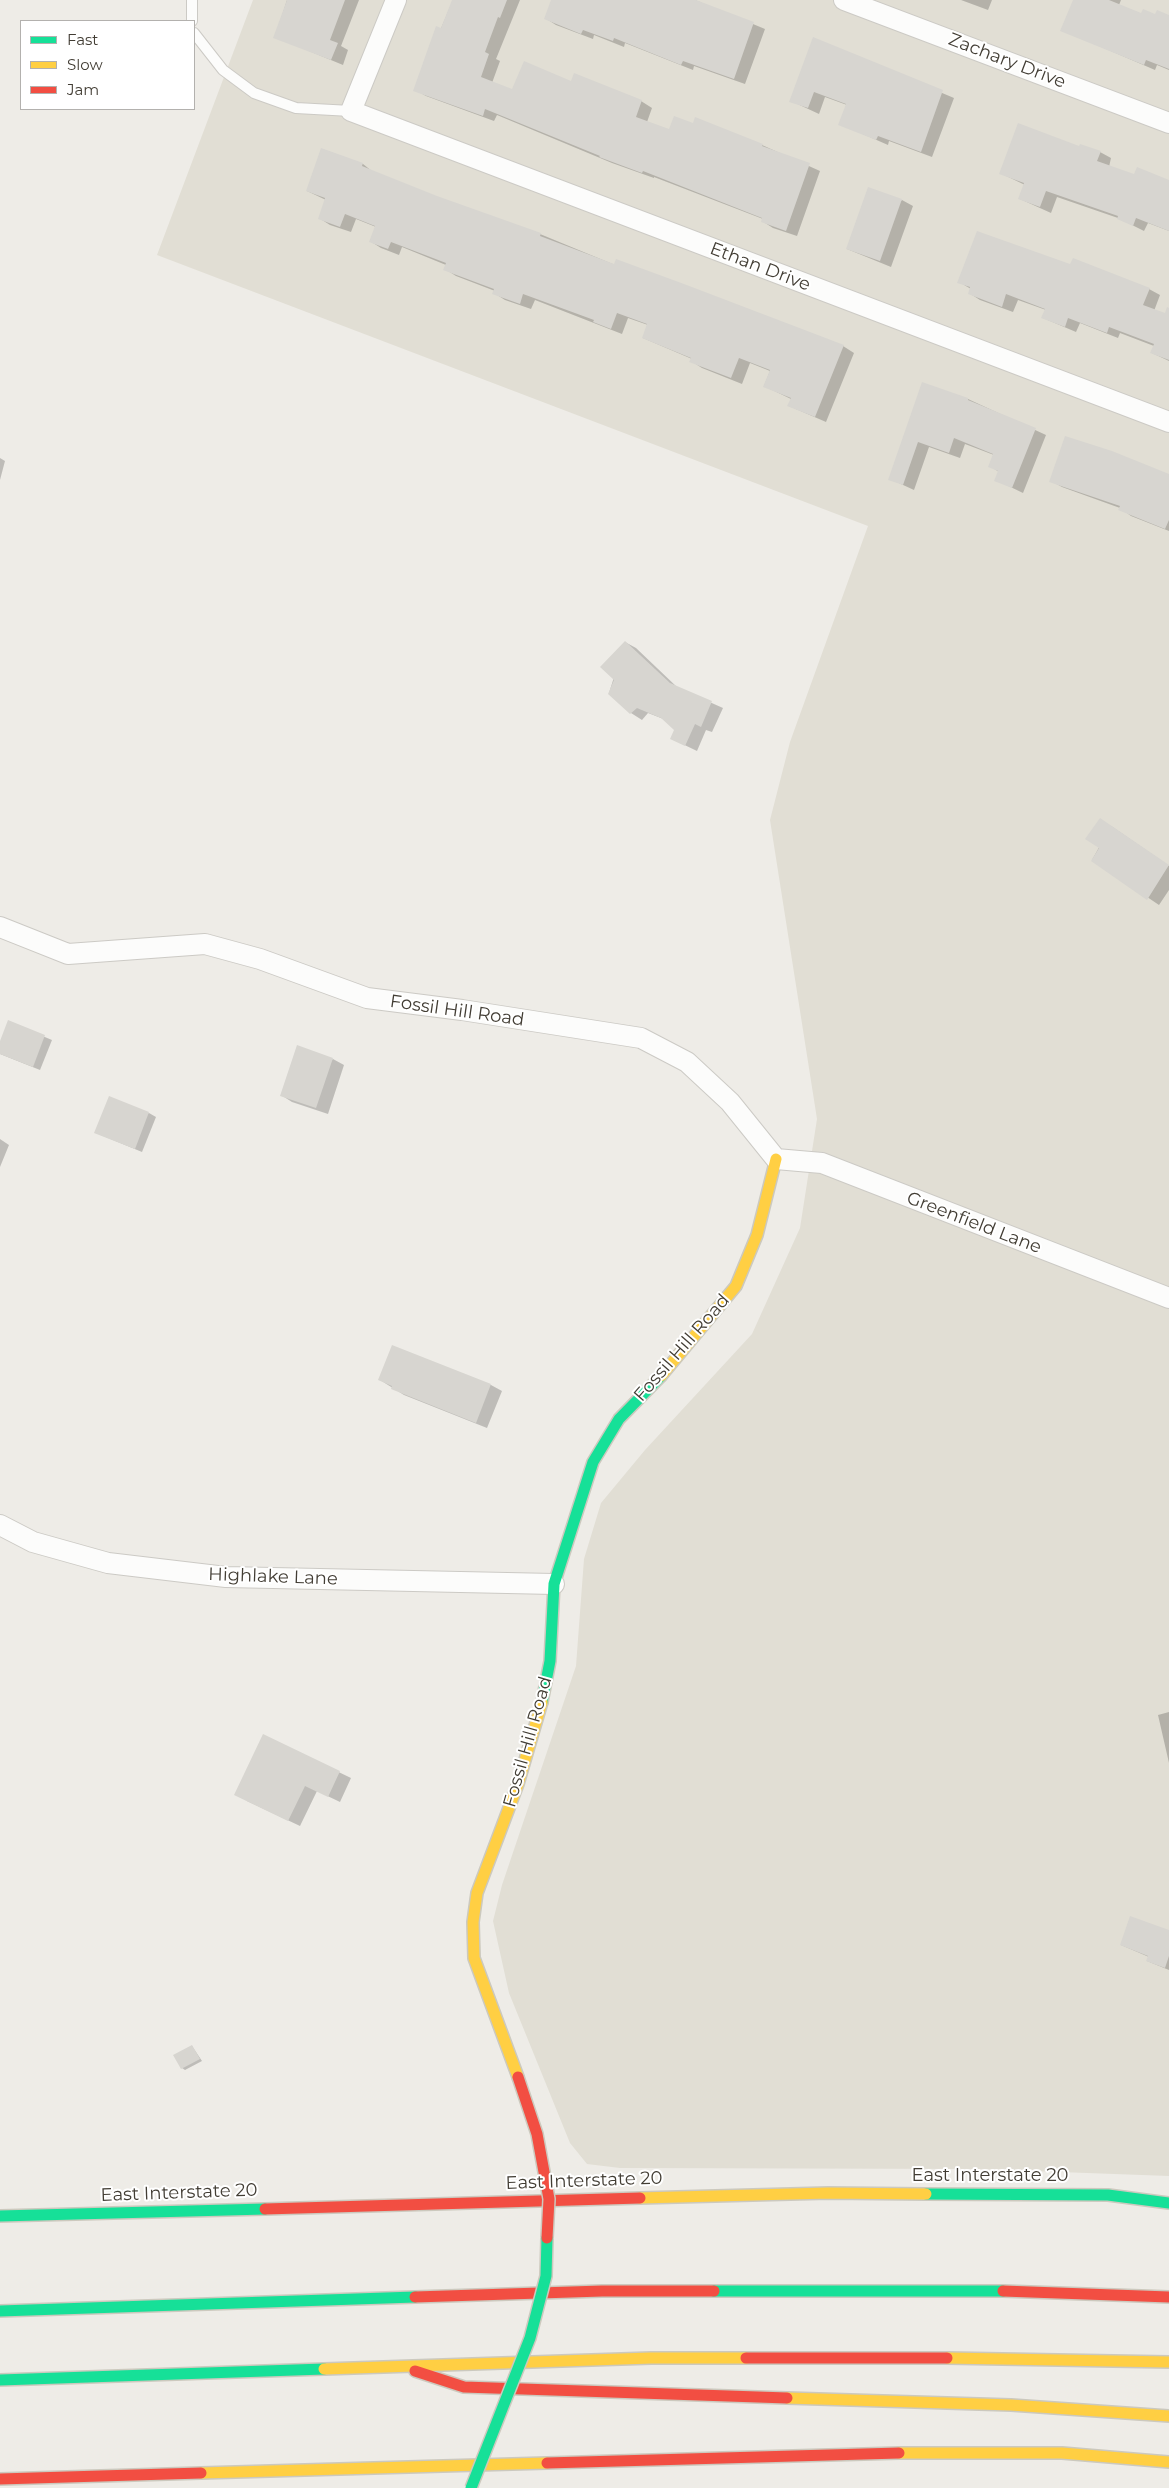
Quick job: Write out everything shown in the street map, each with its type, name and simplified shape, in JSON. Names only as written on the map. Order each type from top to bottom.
[{"type":"main road","name":"Fossil Hill Road","points":[[472,2488],[536,2318],[546,2276],[549,2200],[537,2134],[474,1958],[473,1922],[477,1893],[518,1784],[540,1711],[550,1661],[554,1584],[593,1462],[619,1419],[670,1366],[736,1286],[757,1235],[776,1160]]},
{"type":"main road","name":"East Interstate 20","points":[[0,2216],[828,2193],[1108,2195],[1169,2203]]},
{"type":"main road","points":[[0,2311],[602,2291],[1019,2292],[1169,2297]]},
{"type":"main road","points":[[0,2380],[394,2365],[652,2358],[1019,2358],[1169,2362]]},
{"type":"main road","points":[[394,2365],[464,2387],[1011,2405],[1169,2416]]},
{"type":"main road","points":[[0,2479],[891,2452],[1062,2452],[1169,2462]]},
{"type":"street","points":[[351,111],[396,0]]},
{"type":"street","name":"Zachary Drive","points":[[844,0],[1169,123]]},
{"type":"street","name":"Ethan Drive","points":[[351,111],[1169,422]]},
{"type":"street","name":"Fossil Hill Road","points":[[0,927],[68,954],[205,944],[260,959],[366,998],[641,1038],[687,1062],[730,1102],[776,1160]]},
{"type":"street","name":"Greenfield Lane","points":[[776,1160],[822,1163],[1169,1298]]},
{"type":"street","name":"Highlake Lane","points":[[0,1525],[33,1542],[108,1563],[226,1577],[554,1584]]},
{"type":"lane","points":[[192,0],[192,20]]},
{"type":"lane","points":[[195,34],[223,70],[254,93],[296,108],[351,111]]},
{"type":"shaded area","points":[[253,0],[1169,0],[1169,2176],[978,2169],[620,2168],[587,2164],[570,2143],[509,1993],[493,1921],[502,1885],[576,1666],[584,1559],[601,1503],[645,1450],[752,1334],[800,1228],[817,1119],[770,820],[790,742],[868,526],[157,255]]},
{"type":"building","points":[[287,0],[345,0],[330,40],[338,43],[331,60],[273,38]]},
{"type":"building","points":[[452,0],[507,0],[500,18],[498,17],[485,52],[489,54],[481,77],[512,89],[524,61],[571,81],[574,73],[642,100],[636,117],[669,129],[674,116],[693,123],[695,117],[763,144],[762,146],[810,163],[786,231],[761,222],[762,218],[643,171],[642,173],[599,157],[485,109],[483,116],[413,91],[436,26],[441,28]]},
{"type":"building","points":[[551,0],[696,0],[754,22],[734,79],[683,61],[681,65],[614,38],[613,41],[583,30],[581,34],[544,19]]},
{"type":"building","points":[[1073,0],[1109,0],[1141,13],[1143,9],[1155,14],[1157,10],[1169,15],[1169,69],[1146,60],[1144,65],[1060,31]]},
{"type":"building","points":[[813,37],[943,90],[921,152],[878,136],[876,140],[838,125],[846,104],[814,92],[808,108],[789,102]]},
{"type":"building","points":[[1018,123],[1079,146],[1080,144],[1101,151],[1097,161],[1134,174],[1137,167],[1169,180],[1169,231],[1136,218],[1133,226],[1117,219],[1118,216],[1046,191],[1040,207],[1018,199],[1024,183],[999,174]]},
{"type":"building","points":[[321,148],[363,163],[362,166],[437,196],[541,233],[540,236],[614,264],[616,259],[844,345],[815,417],[787,406],[791,398],[763,387],[770,370],[739,358],[731,378],[689,362],[691,358],[642,338],[647,324],[617,313],[611,329],[593,322],[594,320],[523,294],[520,304],[492,294],[494,289],[443,270],[446,263],[391,242],[388,249],[369,242],[375,226],[345,214],[340,227],[318,219],[325,198],[306,191]]},
{"type":"building","points":[[868,187],[902,199],[880,261],[846,249]]},
{"type":"building","points":[[977,231],[1070,264],[1073,258],[1150,288],[1143,305],[1165,313],[1167,307],[1169,308],[1169,360],[1150,353],[1154,344],[1109,327],[1107,333],[1068,318],[1065,327],[1041,318],[1045,309],[1006,294],[1002,307],[968,294],[970,287],[957,283]]},
{"type":"building","points":[[922,382],[968,398],[968,400],[1036,428],[1012,488],[994,481],[998,471],[988,467],[993,454],[954,438],[949,453],[918,442],[903,485],[888,480]]},
{"type":"building","points":[[1065,436],[1112,451],[1169,474],[1169,520],[1165,529],[1118,510],[1120,506],[1049,482]]},
{"type":"building","points":[[625,641],[670,683],[712,701],[701,727],[695,724],[685,746],[670,739],[674,730],[661,718],[637,708],[630,714],[608,694],[614,680],[600,667]]},
{"type":"building","points":[[1100,818],[1169,865],[1147,900],[1091,861],[1099,848],[1085,839]]},
{"type":"building","points":[[8,1020],[45,1035],[33,1067],[0,1054],[0,1041]]},
{"type":"building","points":[[297,1045],[333,1058],[316,1108],[280,1096]]},
{"type":"building","points":[[109,1096],[149,1112],[135,1149],[94,1133]]},
{"type":"building","points":[[392,1345],[491,1384],[476,1423],[391,1389],[392,1386],[378,1380]]},
{"type":"building","points":[[263,1734],[340,1771],[328,1797],[305,1786],[288,1821],[234,1795]]},
{"type":"building","points":[[1130,1916],[1169,1930],[1169,1956],[1165,1968],[1146,1961],[1148,1956],[1120,1945]]},
{"type":"building","points":[[192,2045],[200,2059],[181,2069],[173,2055]]},
{"type":"traffic: fast","points":[[542,1702],[550,1661],[554,1584],[593,1462],[619,1419],[661,1376]]},
{"type":"traffic: fast","points":[[926,2194],[1108,2195],[1169,2203]]},
{"type":"traffic: fast","points":[[0,2216],[265,2209]]},
{"type":"traffic: fast","points":[[471,2488],[530,2338],[546,2276],[547,2238]]},
{"type":"traffic: fast","points":[[714,2291],[1003,2291]]},
{"type":"traffic: fast","points":[[0,2311],[415,2297]]},
{"type":"traffic: fast","points":[[0,2380],[324,2369]]},
{"type":"traffic: slow","points":[[661,1376],[736,1286],[757,1235],[776,1159]]},
{"type":"traffic: slow","points":[[518,2077],[474,1958],[473,1922],[477,1893],[518,1784],[542,1702]]},
{"type":"traffic: slow","points":[[640,2198],[828,2193],[926,2194]]},
{"type":"traffic: slow","points":[[324,2369],[651,2358],[746,2358]]},
{"type":"traffic: slow","points":[[947,2358],[1169,2362]]},
{"type":"traffic: slow","points":[[787,2398],[1011,2405],[1169,2416]]},
{"type":"traffic: slow","points":[[899,2453],[1062,2453],[1169,2462]]},
{"type":"traffic: slow","points":[[201,2473],[547,2463]]},
{"type":"traffic: jam","points":[[518,2077],[537,2134],[549,2199],[547,2238]]},
{"type":"traffic: jam","points":[[265,2209],[640,2198]]},
{"type":"traffic: jam","points":[[415,2297],[602,2291],[714,2291]]},
{"type":"traffic: jam","points":[[1003,2291],[1169,2297]]},
{"type":"traffic: jam","points":[[746,2358],[947,2358]]},
{"type":"traffic: jam","points":[[415,2371],[464,2387],[787,2398]]},
{"type":"traffic: jam","points":[[547,2463],[899,2453]]},
{"type":"traffic: jam","points":[[0,2479],[201,2473]]}]
